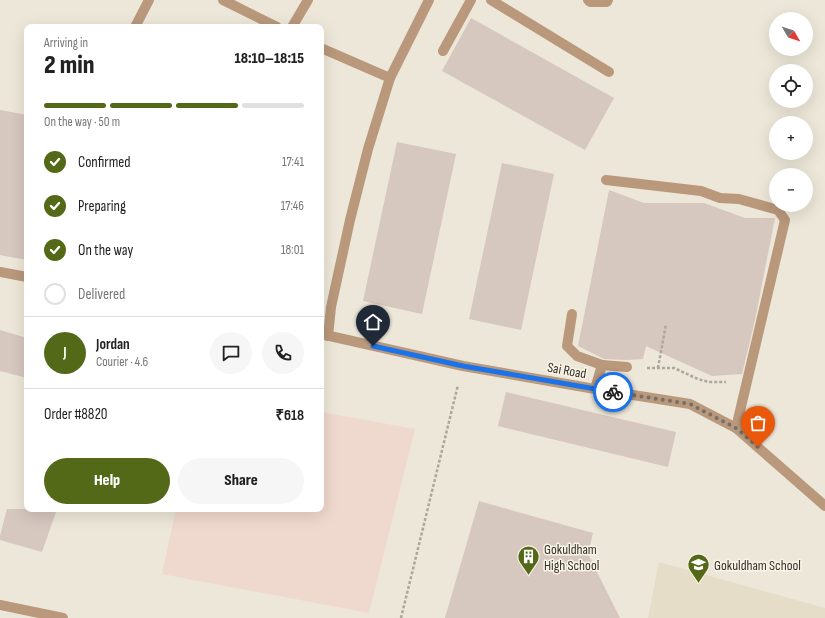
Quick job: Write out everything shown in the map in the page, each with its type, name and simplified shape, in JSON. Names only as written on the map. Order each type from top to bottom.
[{"type":"street","points":[[137,24],[149,0]]},
{"type":"street","points":[[224,0],[271,24]]},
{"type":"street","points":[[294,24],[308,0]]},
{"type":"street","points":[[325,335],[350,220],[368,149],[390,78],[429,0]]},
{"type":"street","points":[[443,51],[471,0]]},
{"type":"street","points":[[491,0],[608,72]]},
{"type":"street","points":[[588,0],[590,2],[607,2],[608,0]]},
{"type":"street","points":[[324,49],[390,78]]},
{"type":"street","points":[[606,180],[701,191],[720,198],[739,199],[778,210],[785,220],[736,428]]},
{"type":"street","points":[[0,272],[24,276]]},
{"type":"street","points":[[572,314],[567,346],[576,356],[602,365],[628,367]]},
{"type":"street","name":"Sai Road","points":[[325,335],[463,366],[690,404],[736,428],[825,506]]},
{"type":"street","points":[[595,389],[602,365]]},
{"type":"street","points":[[0,605],[63,618]]},
{"type":"path","points":[[658,368],[666,324]]},
{"type":"path","points":[[401,618],[463,366]]},
{"type":"path","points":[[642,368],[674,368],[698,379],[709,382],[746,382]]},
{"type":"shaded area","points":[[324,413],[415,429],[369,613],[162,574],[175,512],[324,512]]},
{"type":"shaded area","name":"Gokuldham School","points":[[659,562],[825,608],[825,618],[648,618]]},
{"type":"building","points":[[471,18],[614,98],[585,150],[442,71]]},
{"type":"building","points":[[0,110],[24,114],[24,259],[0,255]]},
{"type":"building","points":[[397,142],[456,154],[422,314],[363,301]]},
{"type":"building","points":[[502,163],[554,174],[521,330],[469,319]]},
{"type":"building","points":[[609,190],[644,203],[704,203],[745,218],[775,218],[755,320],[742,374],[712,376],[646,346],[643,359],[627,360],[604,359],[578,346]]},
{"type":"building","points":[[0,330],[24,337],[24,377],[0,371]]},
{"type":"building","points":[[506,392],[676,432],[668,467],[498,426]]},
{"type":"building","name":"Gokuldham High School","points":[[479,501],[593,533],[588,554],[620,618],[445,618]]},
{"type":"building","points":[[7,509],[24,509],[24,512],[56,512],[42,552],[0,540]]},
{"type":"way so far","points":[[613,392],[690,404],[736,428],[758,447]]},
{"type":"place","name":"Gokuldham High School","points":[[529,576]]},
{"type":"place","name":"Gokuldham School","points":[[698,584]]},
{"type":"route","points":[[373,346],[463,366],[613,392]]}]
